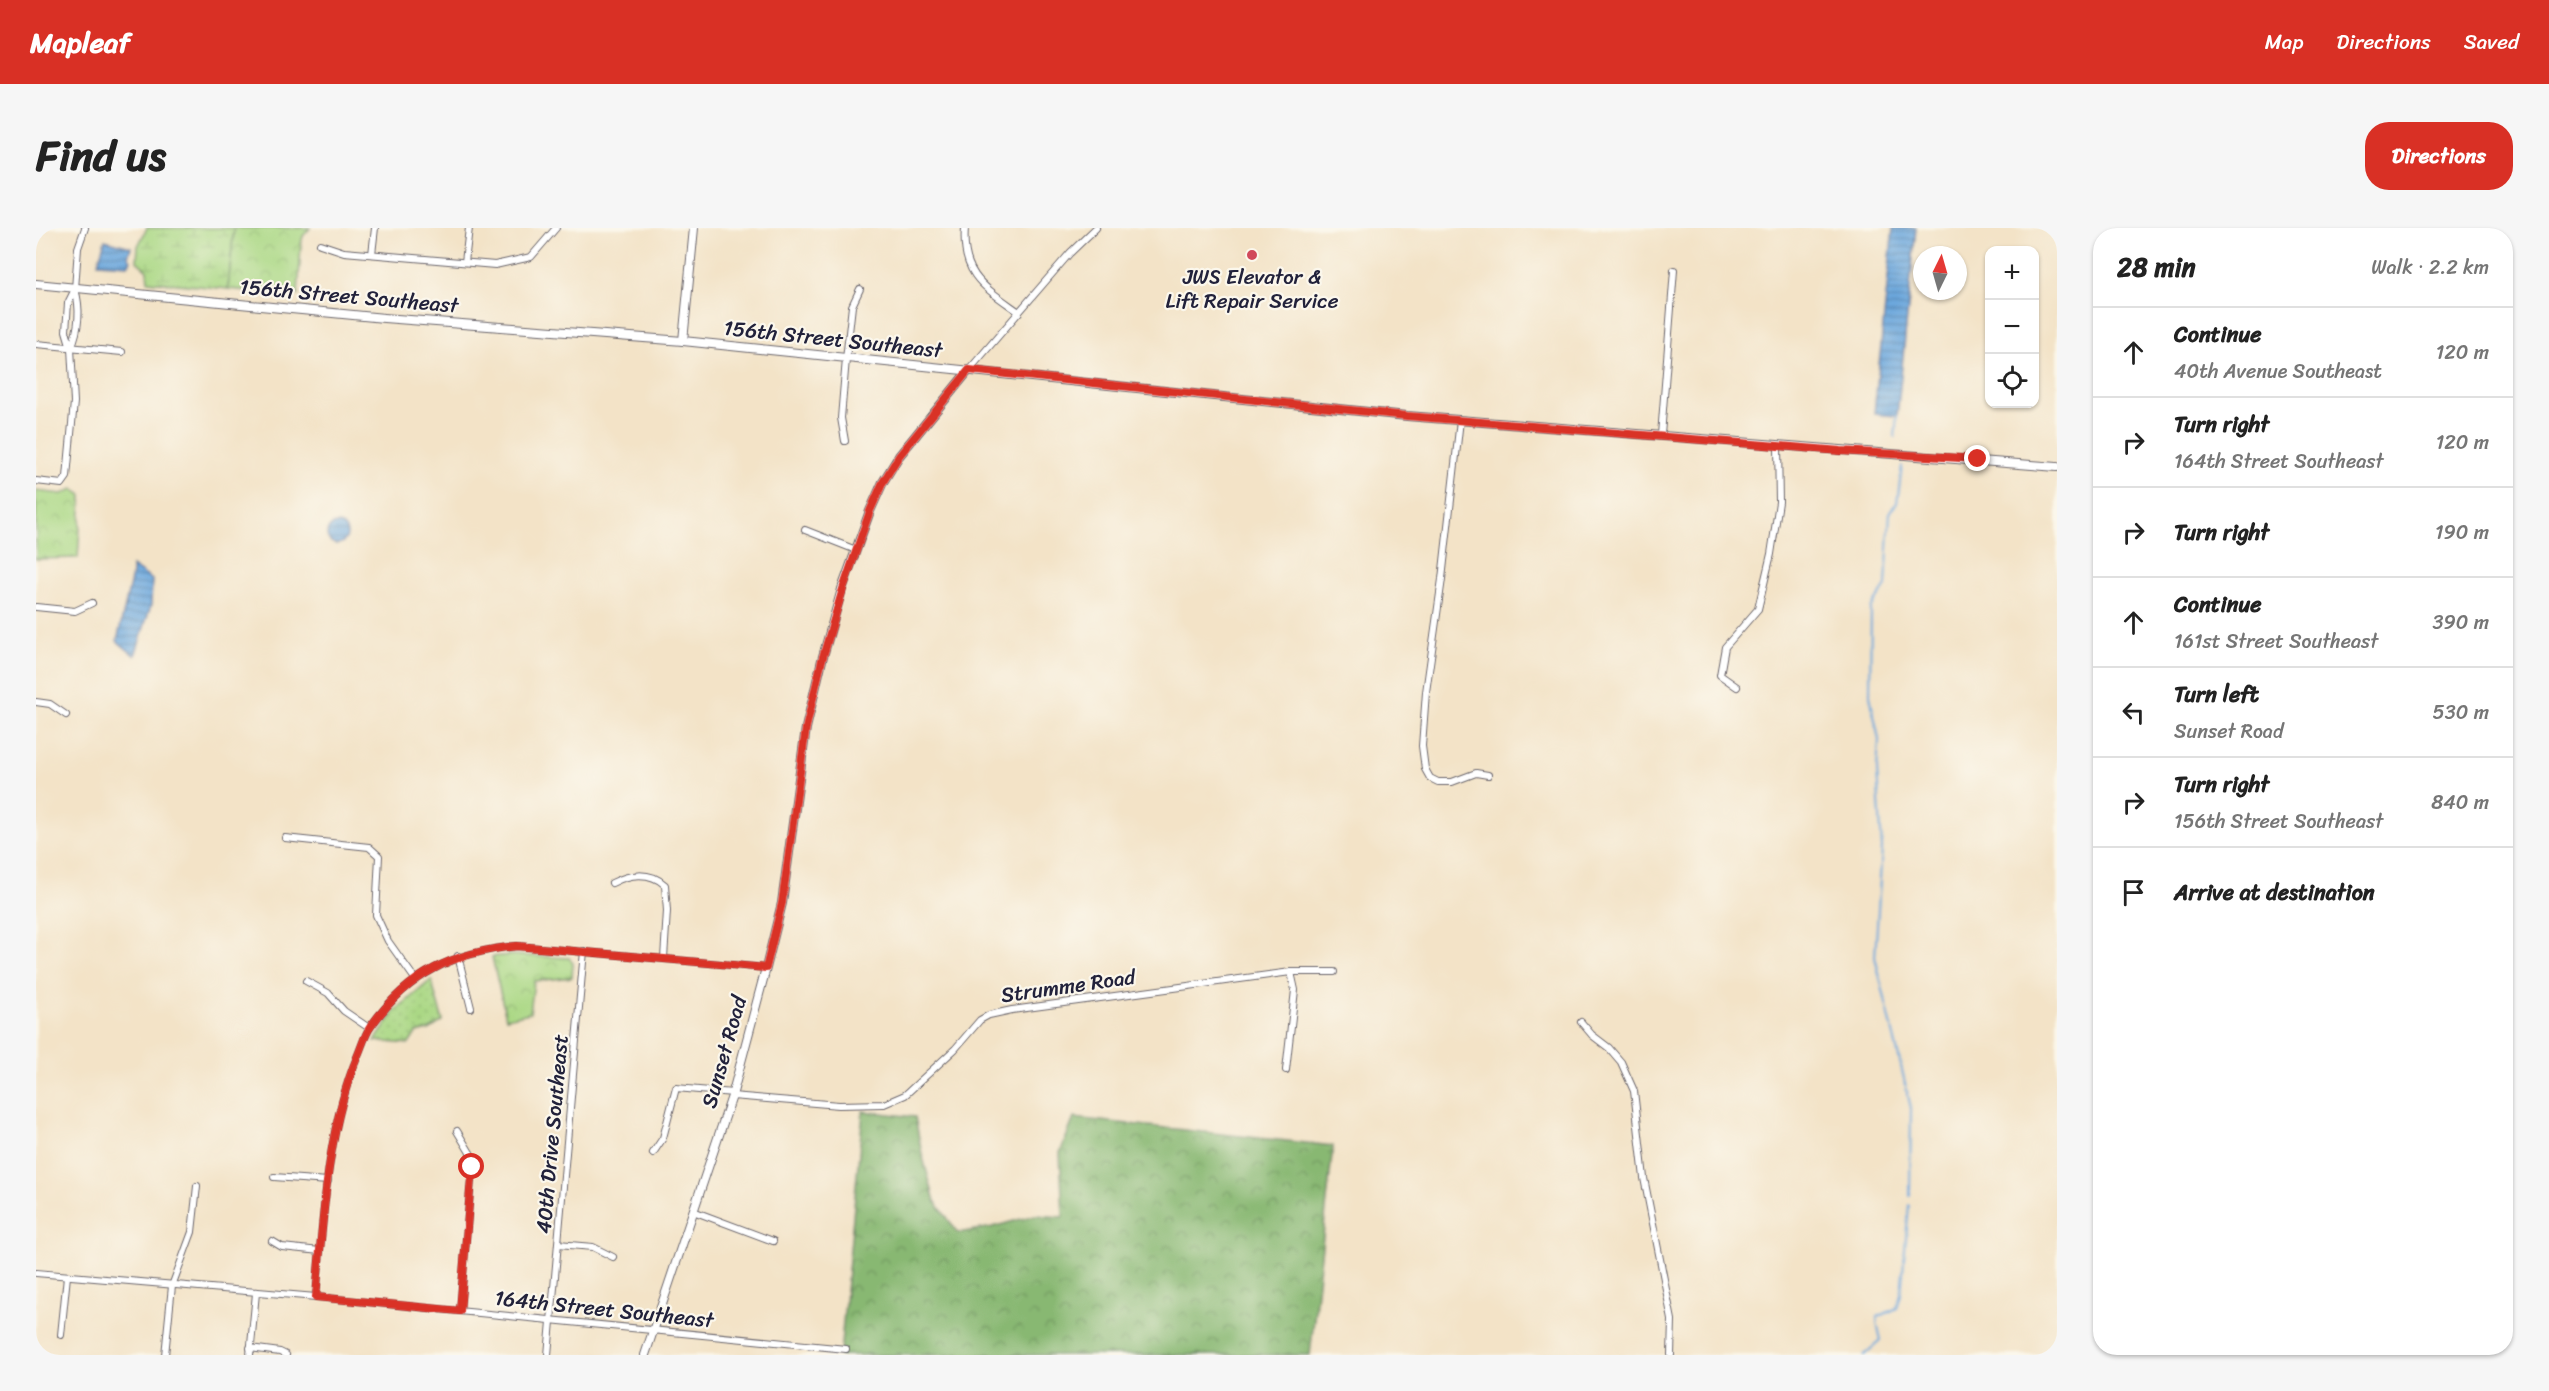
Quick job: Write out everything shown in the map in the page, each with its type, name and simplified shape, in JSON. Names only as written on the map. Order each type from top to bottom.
[{"type":"street","points":[[70,348],[77,333],[79,303],[75,289],[78,248],[84,228]]},
{"type":"street","points":[[372,254],[375,228]]},
{"type":"street","points":[[465,262],[469,228]]},
{"type":"street","points":[[320,244],[344,252],[495,265],[531,257],[556,228]]},
{"type":"street","points":[[683,341],[694,228]]},
{"type":"street","points":[[965,228],[964,256],[975,276],[992,293],[1019,312]]},
{"type":"street","name":"Sunset Road","points":[[645,1355],[733,1094],[782,903],[806,728],[822,660],[873,503],[899,456],[1019,312],[1070,253],[1096,228]]},
{"type":"street","points":[[1661,435],[1674,270]]},
{"type":"street","name":"156th Street Southeast","points":[[36,284],[384,318],[683,341],[1217,398],[1460,420],[2057,467]]},
{"type":"street","points":[[36,481],[62,484],[67,477],[74,402],[70,348],[66,331],[68,303],[75,289]]},
{"type":"street","points":[[845,441],[841,418],[846,359],[852,306],[860,289]]},
{"type":"street","points":[[36,345],[122,352]]},
{"type":"street","points":[[1460,420],[1442,579],[1426,692],[1422,746],[1425,769],[1430,778],[1438,782],[1452,782],[1476,773],[1488,776]]},
{"type":"street","points":[[1737,687],[1720,675],[1720,668],[1725,647],[1758,609],[1771,554],[1779,502],[1778,446]]},
{"type":"street","points":[[806,530],[856,550]]},
{"type":"street","points":[[36,607],[75,611],[92,603]]},
{"type":"street","points":[[36,702],[50,704],[66,715]]},
{"type":"street","points":[[285,838],[369,847],[379,856],[376,915],[388,941],[415,979]]},
{"type":"street","points":[[612,883],[627,875],[657,877],[665,885],[667,911],[664,958]]},
{"type":"street","points":[[316,1297],[328,1181],[344,1093],[369,1028],[415,979],[458,956],[488,948],[517,946],[766,968]]},
{"type":"street","name":"40th Drive Southeast","points":[[548,1355],[584,951]]},
{"type":"street","points":[[458,956],[471,1008]]},
{"type":"street","points":[[1286,1070],[1295,990],[1291,972]]},
{"type":"street","name":"Strumme Road","points":[[653,1153],[663,1138],[676,1088],[848,1105],[884,1104],[904,1095],[955,1049],[980,1020],[989,1015],[1291,972],[1334,972]]},
{"type":"street","points":[[306,981],[328,993],[345,1011],[369,1028]]},
{"type":"street","points":[[1581,1022],[1621,1062],[1631,1085],[1646,1191],[1672,1320],[1671,1355]]},
{"type":"street","points":[[457,1131],[472,1156],[460,1311]]},
{"type":"street","points":[[274,1177],[328,1181]]},
{"type":"street","points":[[165,1355],[172,1286],[179,1261],[189,1244],[192,1232],[197,1186]]},
{"type":"street","points":[[693,1211],[773,1241]]},
{"type":"street","points":[[272,1241],[282,1247],[320,1251]]},
{"type":"street","points":[[558,1244],[594,1247],[613,1257]]},
{"type":"street","name":"164th Street Southeast","points":[[36,1273],[316,1297],[846,1349]]},
{"type":"street","points":[[61,1335],[67,1276]]},
{"type":"street","points":[[256,1293],[250,1352],[280,1352],[286,1355]]},
{"type":"green space","points":[[147,228],[234,228],[228,289],[148,281],[147,270],[137,261],[138,246]]},
{"type":"green space","points":[[234,228],[310,228],[303,236],[301,244],[298,295],[228,289]]},
{"type":"green space","points":[[73,489],[82,495],[78,558],[36,559],[36,491],[62,494]]},
{"type":"green space","points":[[510,955],[569,958],[573,962],[572,977],[534,981],[530,1013],[506,1018],[492,957]]},
{"type":"green space","points":[[431,980],[443,1021],[429,1030],[416,1033],[409,1044],[375,1041],[396,1010]]},
{"type":"green space","points":[[863,1111],[915,1117],[935,1201],[958,1233],[993,1227],[1035,1215],[1063,1217],[1060,1153],[1074,1118],[1333,1146],[1310,1355],[840,1355]]},
{"type":"water","points":[[1893,228],[1916,228],[1897,416],[1874,414]]},
{"type":"water","points":[[105,240],[131,247],[128,256],[131,260],[128,265],[98,263]]},
{"type":"water","points":[[337,524],[344,527],[347,534],[344,541],[337,544],[330,541],[327,534],[330,527]]},
{"type":"water","points":[[132,566],[152,580],[151,605],[135,656],[117,641]]},
{"type":"waterway","points":[[1895,437],[1897,416]]},
{"type":"waterway","points":[[1902,466],[1897,503],[1890,511],[1886,586],[1871,608],[1870,695],[1879,740],[1877,770],[1882,848],[1875,957],[1911,1108],[1910,1196]]},
{"type":"waterway","points":[[1864,1355],[1881,1340],[1878,1317],[1897,1308],[1901,1294],[1909,1205]]},
{"type":"place","name":"JWS Elevator & Lift Repair Service","points":[[1252,255]]},
{"type":"route","points":[[472,1167],[460,1311],[316,1297],[328,1181],[344,1093],[369,1028],[415,979],[458,956],[488,948],[517,946],[766,968],[782,903],[806,728],[822,660],[843,589],[870,511],[883,482],[899,456],[969,370],[1140,390],[1407,416],[1841,451],[1978,459]]}]
